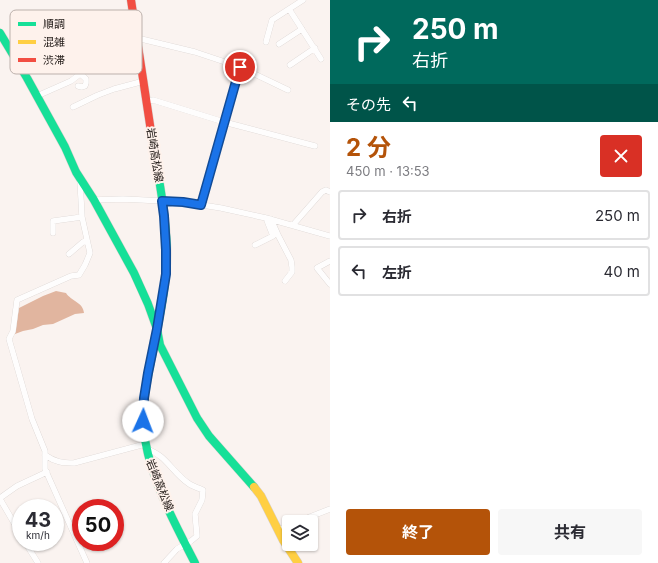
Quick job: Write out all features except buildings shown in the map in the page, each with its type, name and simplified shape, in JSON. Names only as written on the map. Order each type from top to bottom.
[{"type":"street","name":"岩崎高松線","points":[[131,0],[133,10]]},
{"type":"street","points":[[266,42],[272,20],[302,0]]},
{"type":"street","points":[[289,9],[322,59]]},
{"type":"street","points":[[279,44],[302,29]]},
{"type":"street","points":[[0,33],[10,50]]},
{"type":"street","points":[[142,39],[195,52],[240,67],[288,90]]},
{"type":"street","points":[[290,65],[315,48]]},
{"type":"street","points":[[201,205],[240,67]]},
{"type":"street","name":"岩崎高松線","points":[[142,69],[164,216],[166,250],[166,274],[144,398],[143,421],[146,447],[159,489],[195,563]]},
{"type":"street","points":[[24,74],[65,147],[76,172],[94,200],[143,291],[157,329],[160,345],[203,428],[208,436],[260,496],[298,563]]},
{"type":"street","points":[[37,96],[71,81],[80,74],[86,79],[86,83],[82,87],[78,86]]},
{"type":"street","points":[[74,107],[114,89],[144,81]]},
{"type":"street","points":[[147,102],[153,100],[224,122],[314,146]]},
{"type":"street","points":[[80,179],[82,217],[90,253],[85,265],[79,275],[70,276],[17,300],[13,331],[9,339],[32,419],[45,451],[45,469],[87,563]]},
{"type":"street","points":[[293,225],[322,192],[326,190],[330,192]]},
{"type":"street","points":[[94,200],[122,199],[183,202],[221,208],[269,219],[330,236]]},
{"type":"street","points":[[53,233],[53,221],[82,217]]},
{"type":"street","points":[[255,245],[273,236],[269,219]]},
{"type":"street","points":[[269,219],[291,260],[292,272],[285,281]]},
{"type":"street","points":[[69,254],[83,242],[87,241]]},
{"type":"street","points":[[330,261],[317,268],[330,284]]},
{"type":"street","points":[[45,455],[52,460],[64,463],[74,463],[146,447],[165,460],[189,484],[203,490],[202,500],[195,514],[197,536],[177,549],[164,563]]},
{"type":"street","points":[[12,520],[0,499],[16,486],[47,472]]},
{"type":"street","points":[[315,515],[330,509]]},
{"type":"street","points":[[278,530],[282,528]]},
{"type":"street","points":[[31,551],[38,563]]},
{"type":"shaded area","points":[[56,291],[66,293],[81,306],[84,313],[75,314],[53,324],[43,325],[15,334],[19,308]]},
{"type":"traffic: fast","points":[[0,33],[10,50]]},
{"type":"traffic: fast","points":[[25,74],[65,147],[76,172],[94,200],[134,273],[148,304],[157,329],[160,345],[197,418],[209,436],[254,487]]},
{"type":"traffic: fast","points":[[152,138],[163,206],[167,257],[162,302],[145,395],[143,418],[145,440],[153,472],[159,488],[172,519],[195,563]]},
{"type":"traffic: slow","points":[[254,487],[261,496],[283,540],[298,563]]},
{"type":"traffic: jam","points":[[131,0],[133,10]]},
{"type":"traffic: jam","points":[[142,72],[152,138]]},
{"type":"route","points":[[143,421],[144,398],[166,274],[166,250],[162,201],[201,205],[240,67]]}]
